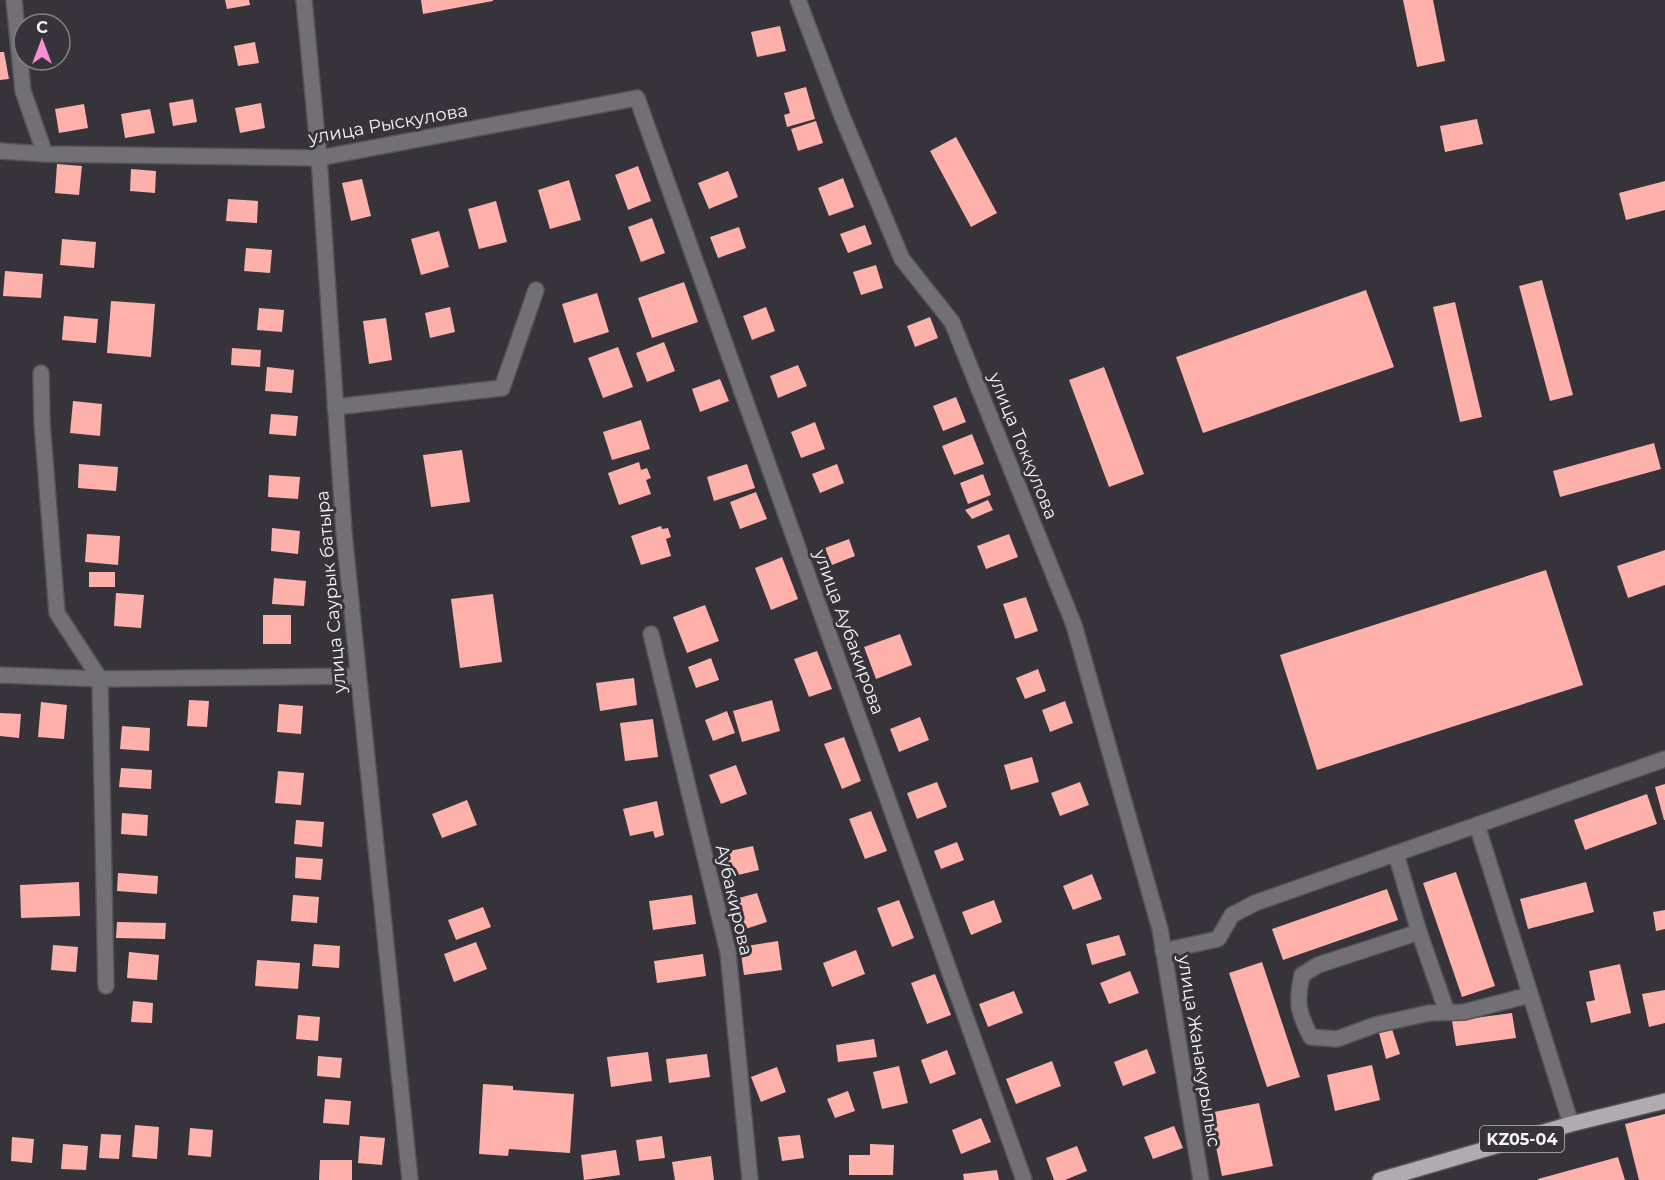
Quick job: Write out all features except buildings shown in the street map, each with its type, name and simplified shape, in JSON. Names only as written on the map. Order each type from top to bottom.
[{"type":"main road","name":"KZ05-04","points":[[1380,1180],[1571,1124],[1665,1101]]},
{"type":"street","points":[[14,0],[23,91],[45,154]]},
{"type":"street","name":"улица Саурык батыра","points":[[304,0],[319,158],[344,532],[410,1180]]},
{"type":"street","name":"улица Токкулова","points":[[798,0],[842,116],[902,259],[951,322],[1074,625],[1160,929]]},
{"type":"street","name":"улица Рыскулова","points":[[0,151],[45,154],[319,158],[637,98]]},
{"type":"street","name":"улица Аубакирова","points":[[637,98],[1024,1180]]},
{"type":"street","points":[[335,407],[502,388],[536,290]]},
{"type":"street","points":[[41,373],[42,422],[57,613],[100,679],[106,986]]},
{"type":"street","name":"Аубакирова","points":[[651,634],[728,952],[750,1180]]},
{"type":"street","points":[[0,675],[100,679],[358,676]]},
{"type":"street","points":[[1163,951],[1218,939],[1232,915],[1255,903],[1665,759]]},
{"type":"street","points":[[1477,825],[1571,1124]]},
{"type":"street","points":[[1396,854],[1419,932],[1447,1012]]},
{"type":"street","name":"улица Жанакурылыс","points":[[1160,929],[1201,1180]]},
{"type":"street","points":[[1419,932],[1318,965],[1302,975],[1298,995],[1301,1019],[1311,1037],[1337,1039],[1375,1025],[1430,1013],[1464,1012],[1530,995]]}]
